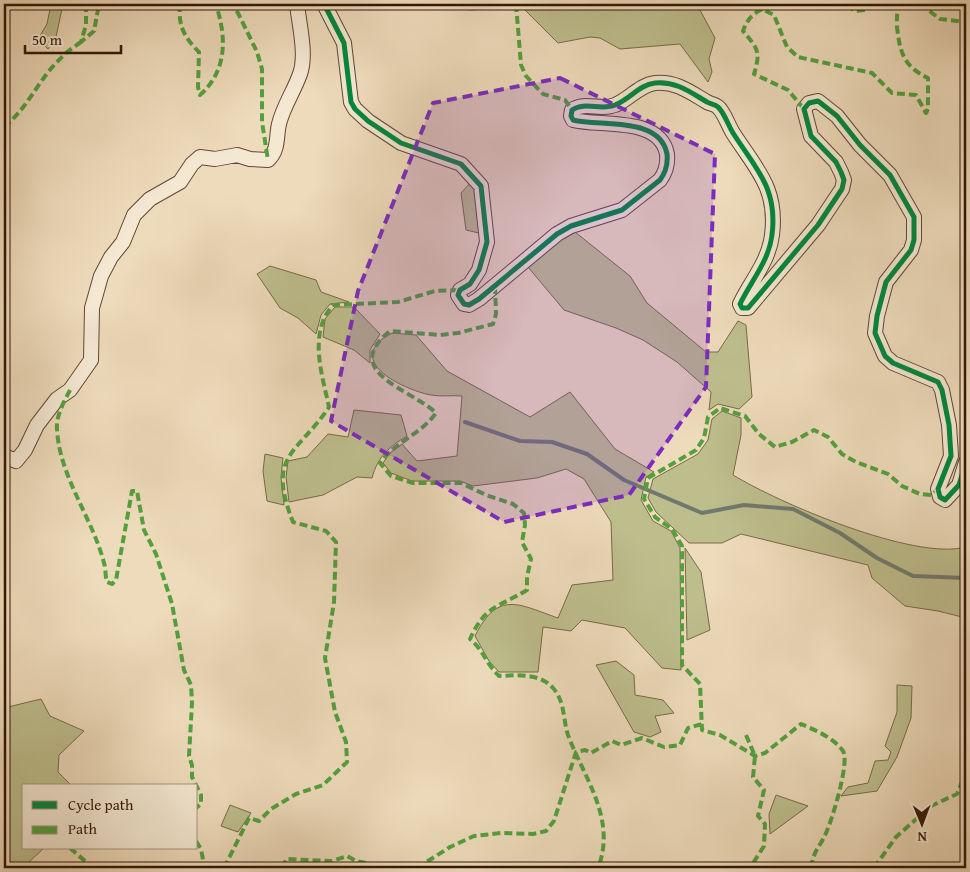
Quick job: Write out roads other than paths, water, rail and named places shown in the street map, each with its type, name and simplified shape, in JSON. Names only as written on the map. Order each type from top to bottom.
[{"type":"street","points":[[4,456],[16,461],[21,456],[37,424],[57,400],[70,390],[91,360],[92,308],[101,276],[111,257],[123,242],[134,215],[150,199],[180,182],[192,164],[200,158],[215,159],[237,155],[250,159],[268,160],[272,157],[276,150],[280,121],[301,72],[302,48],[297,4]]},
{"type":"street","points":[[324,4],[344,43],[351,102],[355,110],[401,143],[461,164],[481,186],[488,242],[479,270],[470,284],[460,290],[458,296],[464,304],[469,304],[479,299],[556,234],[571,226],[622,210],[660,180],[665,174],[668,159],[666,149],[650,131],[624,124],[582,122],[573,120],[571,116],[572,110],[578,106],[598,108],[609,106],[616,104],[639,88],[654,83],[663,83],[675,84],[717,106],[737,139],[759,169],[769,190],[772,234],[769,250],[740,304],[742,308],[748,308],[818,225],[842,189],[844,180],[836,162],[811,136],[805,119],[804,109],[810,103],[818,101],[837,116],[860,145],[890,175],[914,217],[914,240],[911,250],[886,282],[877,316],[875,333],[885,356],[893,363],[938,382],[942,390],[949,425],[951,456],[938,490],[940,497],[945,500],[959,485],[966,462]]},
{"type":"waterway","points":[[465,422],[520,441],[552,442],[587,454],[624,480],[702,513],[744,505],[793,509],[840,533],[877,558],[913,576],[966,578]]}]
